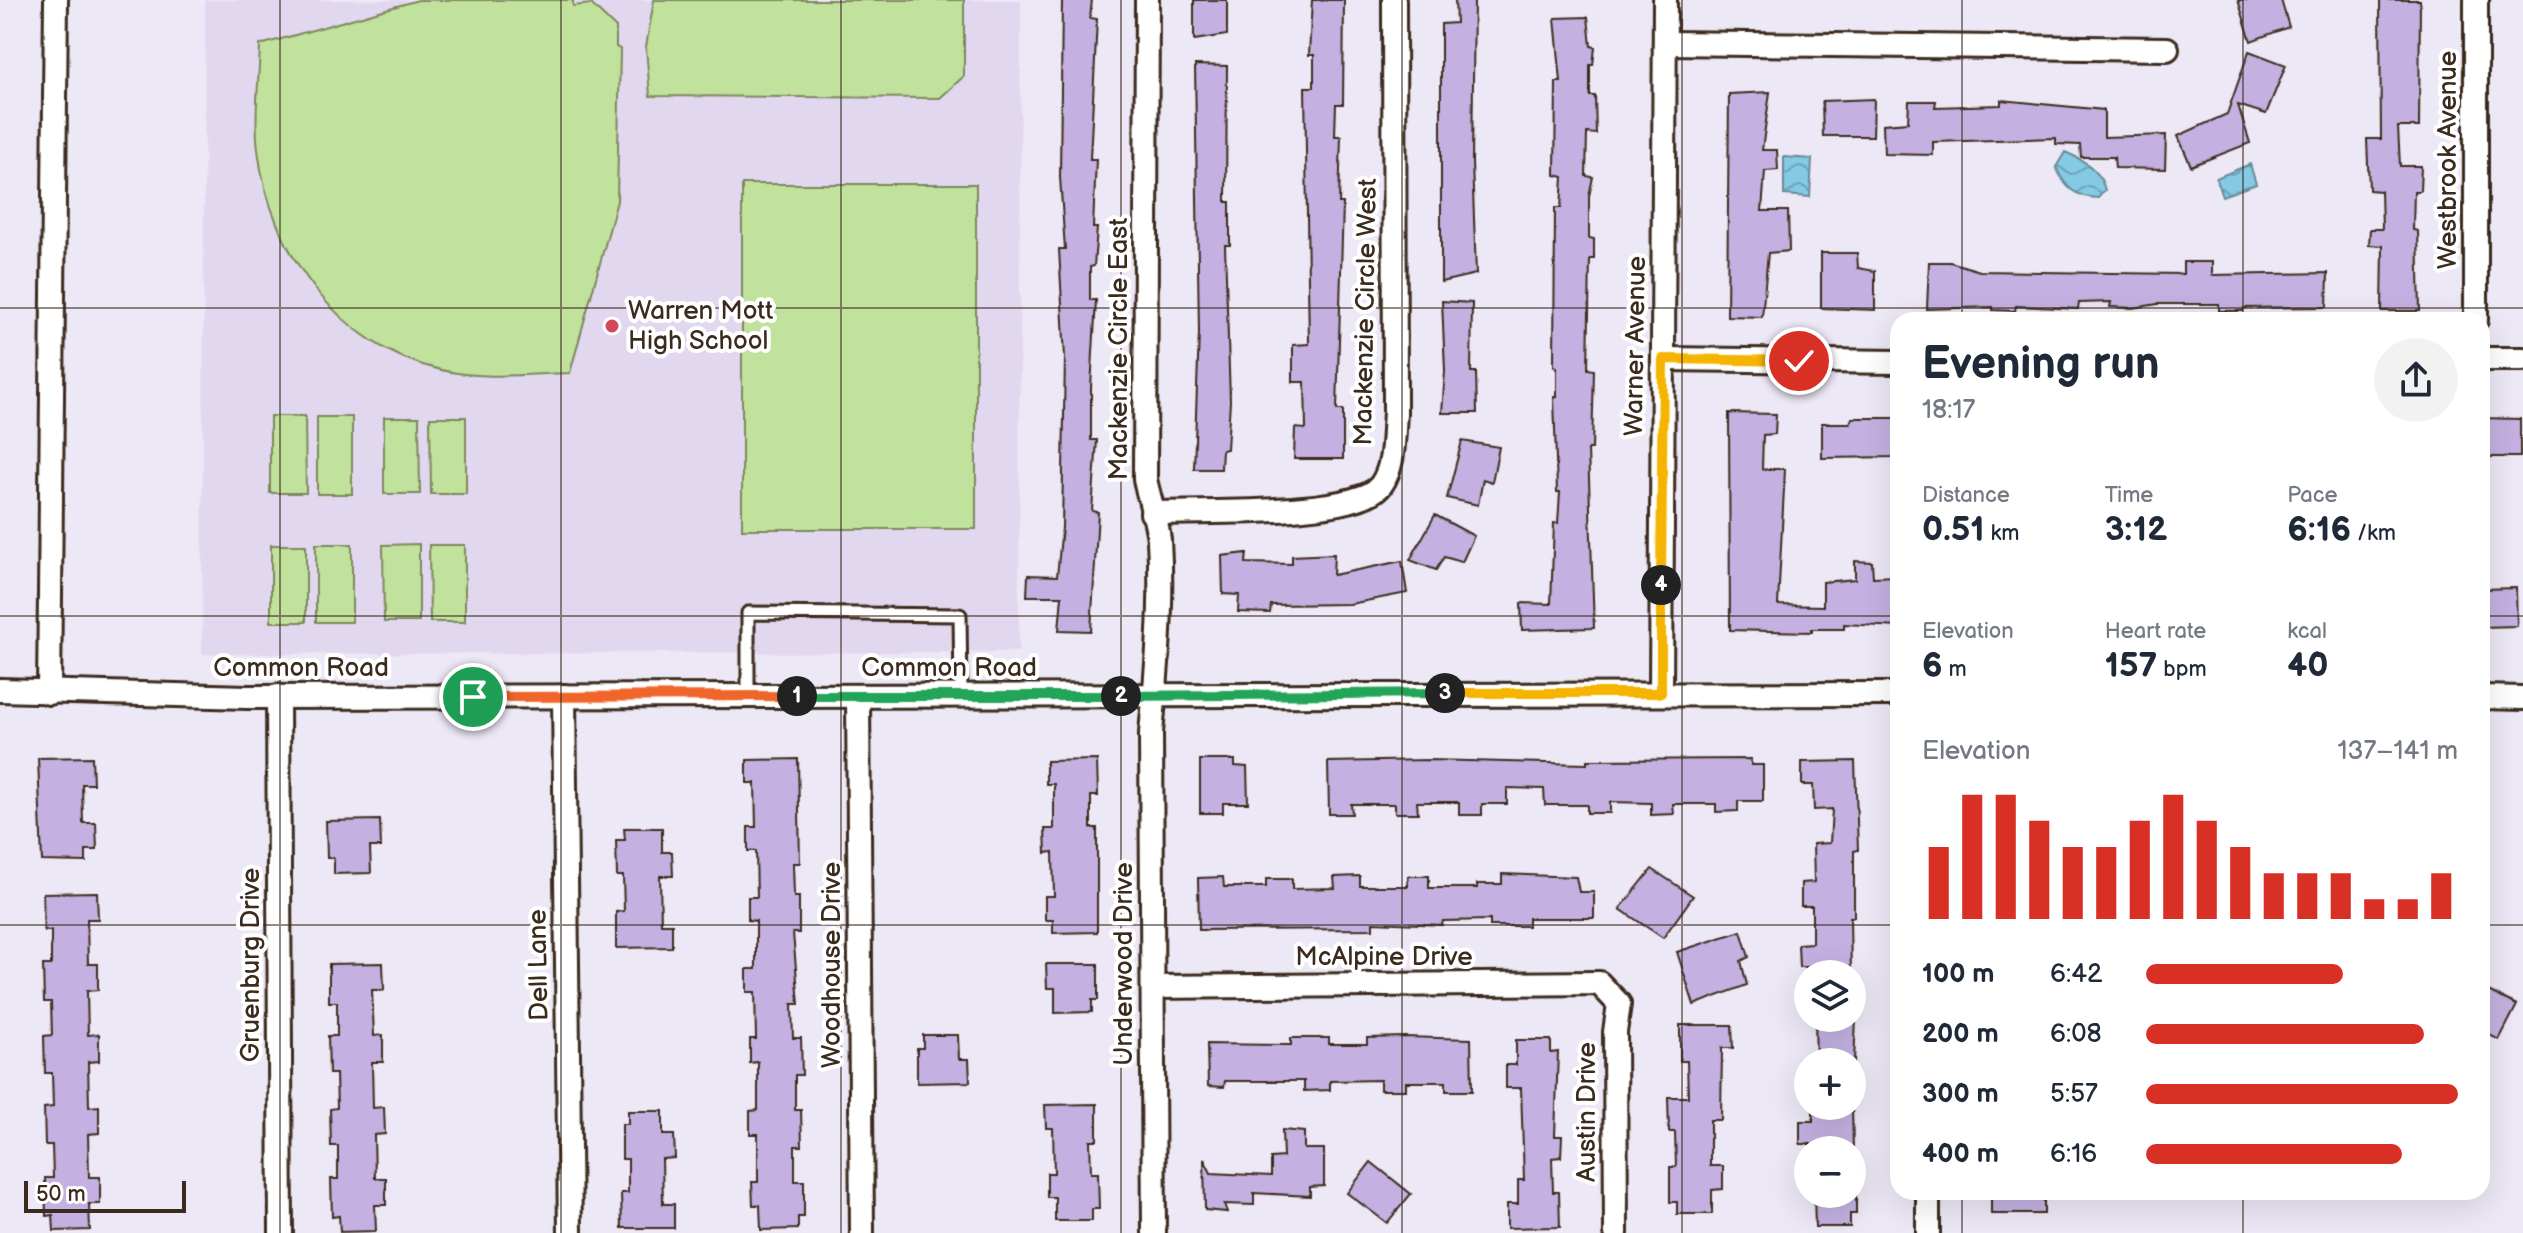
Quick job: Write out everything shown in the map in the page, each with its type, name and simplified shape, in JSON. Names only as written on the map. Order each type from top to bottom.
[{"type":"street","points":[[49,693],[56,0]]},
{"type":"street","name":"Mackenzie Circle East","points":[[1147,0],[1145,479],[1159,537],[1154,695]]},
{"type":"street","name":"Mackenzie Circle West","points":[[1152,513],[1324,507],[1366,497],[1379,487],[1387,475],[1395,413],[1394,0]]},
{"type":"street","name":"Warner Avenue","points":[[1661,693],[1665,0]]},
{"type":"street","name":"Westbrook Avenue","points":[[2476,0],[2476,312]]},
{"type":"street","points":[[1667,43],[2167,49]]},
{"type":"street","points":[[1663,359],[1890,362]]},
{"type":"street","points":[[2490,359],[2523,359]]},
{"type":"street","name":"Common Road","points":[[0,690],[278,696],[1890,694]]},
{"type":"street","name":"Underwood Drive","points":[[1154,695],[1154,1233]]},
{"type":"street","name":"Gruenburg Drive","points":[[278,696],[281,1233]]},
{"type":"street","name":"Dell Lane","points":[[564,696],[570,1233]]},
{"type":"street","name":"Woodhouse Drive","points":[[858,696],[862,1233]]},
{"type":"street","points":[[2490,697],[2523,698]]},
{"type":"street","name":"McAlpine Drive","points":[[1153,987],[1599,983],[1611,994]]},
{"type":"street","name":"Austin Drive","points":[[1611,994],[1619,1004],[1620,1016],[1615,1032],[1616,1233]]},
{"type":"street","points":[[1928,1200],[1928,1233]]},
{"type":"lane","points":[[748,696],[748,613],[960,615],[961,696]]},
{"type":"shaded area","name":"Warren Mott High School","points":[[205,0],[1021,0],[1019,652],[202,654]]},
{"type":"green space","points":[[418,0],[573,0],[573,6],[591,4],[616,28],[616,47],[620,49],[617,201],[570,373],[473,375],[441,370],[404,358],[371,340],[341,317],[315,289],[294,258],[277,224],[265,188],[258,150],[260,45]]},
{"type":"green space","points":[[654,0],[964,0],[964,76],[940,98],[650,96],[646,47]]},
{"type":"green space","points":[[742,184],[976,184],[976,529],[742,529]]},
{"type":"green space","points":[[270,416],[305,416],[306,493],[270,493]]},
{"type":"green space","points":[[317,417],[352,417],[352,494],[317,494]]},
{"type":"green space","points":[[384,417],[419,417],[420,494],[384,494]]},
{"type":"green space","points":[[430,417],[466,417],[466,494],[431,494]]},
{"type":"green space","points":[[316,544],[352,544],[352,622],[316,622]]},
{"type":"green space","points":[[419,544],[419,622],[384,622],[383,545]]},
{"type":"green space","points":[[271,545],[306,545],[306,622],[271,622]]},
{"type":"green space","points":[[429,545],[465,545],[465,622],[430,622]]},
{"type":"water","points":[[2065,152],[2095,171],[2105,190],[2098,198],[2083,196],[2063,181],[2056,167]]},
{"type":"water","points":[[1784,157],[1812,159],[1810,197],[1784,195]]},
{"type":"water","points":[[2250,164],[2256,184],[2222,196],[2216,178]]},
{"type":"building","points":[[1062,0],[1092,0],[1090,18],[1097,19],[1090,159],[1096,159],[1093,228],[1097,228],[1094,266],[1090,267],[1090,300],[1096,300],[1091,440],[1097,440],[1092,511],[1098,512],[1091,631],[1059,630],[1062,596],[1027,596],[1028,575],[1057,576],[1062,527],[1065,358],[1059,249],[1065,249],[1060,177]]},
{"type":"building","points":[[1194,0],[1227,0],[1227,35],[1194,40]]},
{"type":"building","points":[[1312,0],[1344,0],[1343,104],[1336,104],[1335,136],[1341,136],[1339,203],[1343,203],[1337,410],[1343,410],[1343,459],[1294,459],[1295,428],[1306,429],[1305,382],[1293,382],[1293,345],[1309,344],[1305,87],[1314,87],[1314,55],[1309,55]]},
{"type":"building","points":[[1455,0],[1474,0],[1472,162],[1476,274],[1441,282],[1441,24],[1456,23]]},
{"type":"building","points":[[2238,0],[2281,0],[2289,27],[2251,41]]},
{"type":"building","points":[[2380,0],[2420,0],[2419,127],[2398,127],[2400,166],[2421,166],[2420,191],[2414,191],[2413,230],[2418,231],[2420,311],[2382,311],[2383,246],[2369,245],[2370,229],[2382,229],[2381,191],[2369,190],[2367,139],[2381,139]]},
{"type":"building","points":[[1588,17],[1591,46],[1595,47],[1593,65],[1590,65],[1590,96],[1595,96],[1596,134],[1587,133],[1586,176],[1593,177],[1589,196],[1589,238],[1594,239],[1594,259],[1590,259],[1588,369],[1594,370],[1592,449],[1588,449],[1594,628],[1522,630],[1521,603],[1551,604],[1554,523],[1558,523],[1560,492],[1557,492],[1554,397],[1557,397],[1557,367],[1554,366],[1555,208],[1561,208],[1563,177],[1555,175],[1556,82],[1561,82],[1555,18]]},
{"type":"building","points":[[2249,51],[2286,65],[2266,114],[2238,105],[2250,143],[2191,166],[2178,136],[2227,114]]},
{"type":"building","points":[[1195,65],[1227,66],[1226,202],[1230,202],[1230,245],[1225,245],[1230,401],[1227,449],[1222,450],[1221,469],[1194,469],[1199,332]]},
{"type":"building","points":[[1770,92],[1762,150],[1777,150],[1778,170],[1765,171],[1762,211],[1788,211],[1789,251],[1768,253],[1762,317],[1727,316],[1729,94]]},
{"type":"building","points":[[1874,99],[1873,136],[1823,136],[1822,101]]},
{"type":"building","points":[[2001,100],[2104,110],[2104,137],[2166,135],[2165,169],[2115,168],[2114,157],[2081,157],[2080,145],[2056,144],[2056,138],[1933,142],[1933,155],[1884,154],[1883,124],[1908,122],[1909,101],[1936,101],[1935,107],[2001,105]]},
{"type":"building","points":[[1821,253],[1857,253],[1858,268],[1875,271],[1875,310],[1821,308]]},
{"type":"building","points":[[1929,262],[1950,262],[1980,271],[2183,274],[2183,262],[2212,262],[2212,275],[2328,273],[2327,307],[2219,311],[2219,304],[2158,304],[2133,308],[2110,307],[2111,302],[2079,303],[2078,309],[2016,306],[2015,311],[1993,310],[1993,307],[1927,309]]},
{"type":"building","points":[[1442,301],[1472,303],[1471,372],[1476,372],[1477,413],[1442,413],[1445,371]]},
{"type":"building","points":[[1729,413],[1776,414],[1775,434],[1763,435],[1762,469],[1785,469],[1778,605],[1823,606],[1823,582],[1855,579],[1855,561],[1872,562],[1873,577],[1890,576],[1890,627],[1844,624],[1844,629],[1812,629],[1812,632],[1730,630]]},
{"type":"building","points":[[1852,418],[1890,418],[1890,457],[1822,458],[1822,423],[1850,423]]},
{"type":"building","points":[[2490,418],[2520,419],[2520,457],[2490,457]]},
{"type":"building","points":[[1462,441],[1499,447],[1492,482],[1483,479],[1478,505],[1447,498]]},
{"type":"building","points":[[1435,515],[1474,536],[1462,562],[1444,557],[1436,570],[1410,560]]},
{"type":"building","points":[[1247,553],[1246,563],[1292,564],[1292,556],[1334,554],[1333,575],[1402,561],[1407,593],[1350,604],[1271,605],[1270,613],[1238,612],[1239,595],[1223,594],[1222,556]]},
{"type":"building","points":[[2516,588],[2517,626],[2490,627],[2490,589]]},
{"type":"building","points":[[92,757],[93,784],[82,784],[83,823],[96,823],[97,850],[86,850],[86,862],[42,861],[38,758]]},
{"type":"building","points":[[798,759],[800,863],[793,863],[794,897],[799,897],[799,933],[793,933],[799,1004],[792,1004],[793,1038],[801,1038],[802,1075],[795,1075],[795,1110],[801,1110],[802,1146],[795,1146],[795,1181],[804,1181],[804,1217],[798,1217],[798,1229],[761,1230],[760,1205],[753,1205],[752,1182],[758,1182],[758,1134],[750,1134],[750,1111],[758,1110],[758,1062],[750,1063],[750,1039],[756,1039],[755,992],[747,992],[747,969],[756,969],[756,921],[748,920],[748,897],[757,897],[756,851],[748,851],[748,827],[756,827],[755,783],[747,783],[747,760]]},
{"type":"building","points":[[1751,759],[1751,765],[1763,765],[1763,801],[1738,801],[1738,811],[1716,812],[1716,804],[1673,804],[1674,814],[1651,815],[1651,803],[1610,802],[1610,813],[1587,813],[1587,805],[1545,805],[1544,789],[1507,788],[1507,804],[1482,804],[1482,815],[1459,815],[1459,802],[1417,802],[1418,813],[1395,813],[1395,804],[1351,804],[1352,814],[1329,814],[1328,762],[1430,760],[1587,764],[1587,760]]},
{"type":"building","points":[[1097,760],[1098,796],[1091,796],[1091,828],[1097,828],[1097,932],[1053,933],[1053,920],[1045,920],[1045,896],[1054,896],[1053,852],[1046,853],[1045,829],[1054,829],[1054,784],[1046,784],[1046,761]]},
{"type":"building","points":[[1200,760],[1235,760],[1235,766],[1247,767],[1248,803],[1223,803],[1223,813],[1200,813]]},
{"type":"building","points":[[1855,761],[1858,850],[1854,851],[1851,960],[1799,960],[1798,944],[1812,943],[1812,906],[1801,906],[1801,883],[1814,882],[1813,844],[1830,843],[1832,809],[1814,810],[1813,785],[1802,785],[1802,762]]},
{"type":"building","points":[[380,820],[381,847],[370,847],[371,873],[334,874],[334,858],[327,858],[326,821]]},
{"type":"building","points":[[624,828],[662,828],[662,852],[672,852],[673,876],[660,876],[661,924],[672,924],[672,947],[616,948],[616,912],[624,911],[623,876],[617,876],[616,840],[625,840]]},
{"type":"building","points":[[1652,869],[1693,896],[1663,938],[1620,909]]},
{"type":"building","points":[[1502,874],[1576,877],[1579,892],[1594,892],[1594,918],[1528,918],[1528,926],[1490,926],[1490,920],[1443,921],[1442,925],[1373,922],[1373,929],[1199,930],[1198,878],[1223,877],[1224,887],[1266,887],[1266,879],[1292,879],[1292,889],[1335,888],[1334,877],[1360,876],[1360,886],[1408,886],[1408,876],[1429,876],[1429,888],[1477,888],[1477,884],[1502,884]]},
{"type":"building","points":[[97,892],[98,919],[87,919],[88,964],[98,964],[98,990],[87,991],[88,1035],[99,1034],[99,1061],[88,1062],[89,1107],[99,1106],[99,1133],[88,1134],[89,1177],[100,1177],[100,1204],[89,1204],[90,1230],[54,1231],[53,1215],[46,1216],[45,1178],[53,1178],[52,1145],[45,1145],[44,1108],[53,1107],[52,1073],[45,1073],[44,1036],[52,1035],[51,1002],[44,1002],[43,965],[51,965],[51,931],[44,931],[43,893]]},
{"type":"building","points":[[1741,931],[1749,957],[1741,961],[1747,985],[1694,1005],[1677,952]]},
{"type":"building","points":[[383,963],[384,990],[372,990],[374,1036],[383,1035],[383,1062],[372,1062],[373,1108],[384,1107],[385,1134],[374,1135],[375,1178],[386,1178],[386,1205],[375,1205],[376,1231],[340,1232],[339,1216],[332,1217],[331,1179],[338,1179],[338,1146],[331,1146],[330,1109],[337,1108],[336,1074],[329,1074],[328,1036],[337,1036],[337,1002],[329,1002],[329,964]]},
{"type":"building","points":[[1046,964],[1098,964],[1098,1000],[1092,1000],[1092,1012],[1055,1013],[1055,988],[1047,988]]},
{"type":"building","points":[[2490,992],[2517,1005],[2499,1040],[2490,1035]]},
{"type":"building","points":[[1680,1025],[1732,1025],[1733,1048],[1722,1048],[1721,1120],[1710,1120],[1710,1166],[1723,1166],[1723,1189],[1712,1190],[1712,1214],[1677,1214],[1677,1202],[1670,1202],[1670,1167],[1676,1167],[1675,1132],[1669,1132],[1668,1097],[1688,1097],[1687,1061],[1680,1061]]},
{"type":"building","points":[[1815,1032],[1855,1032],[1855,1048],[1816,1048]]},
{"type":"building","points":[[923,1035],[958,1035],[959,1059],[969,1059],[970,1082],[917,1083],[917,1048],[923,1048]]},
{"type":"building","points":[[1291,1038],[1329,1038],[1329,1044],[1367,1044],[1367,1038],[1471,1039],[1472,1091],[1446,1091],[1446,1082],[1406,1082],[1406,1090],[1380,1090],[1380,1080],[1330,1081],[1330,1090],[1304,1091],[1304,1081],[1225,1081],[1224,1087],[1208,1086],[1207,1044],[1291,1045]]},
{"type":"building","points":[[1516,1040],[1551,1040],[1551,1053],[1558,1052],[1555,1136],[1562,1136],[1561,1157],[1552,1158],[1553,1192],[1559,1192],[1560,1227],[1507,1228],[1507,1204],[1518,1204],[1518,1180],[1524,1180],[1521,1088],[1506,1088],[1506,1065],[1516,1065]]},
{"type":"building","points":[[1097,1104],[1097,1140],[1090,1140],[1091,1173],[1098,1173],[1099,1209],[1092,1209],[1092,1221],[1055,1221],[1055,1197],[1047,1197],[1047,1173],[1054,1173],[1053,1128],[1046,1128],[1045,1105]]},
{"type":"building","points":[[628,1111],[663,1111],[663,1135],[674,1135],[675,1158],[662,1159],[663,1204],[674,1204],[674,1228],[622,1228],[621,1193],[628,1193],[628,1159],[622,1159],[622,1124],[628,1124]]},
{"type":"building","points":[[1852,1120],[1853,1136],[1800,1136],[1800,1121]]},
{"type":"building","points":[[1282,1130],[1304,1132],[1304,1149],[1324,1149],[1324,1186],[1310,1187],[1310,1196],[1254,1193],[1254,1205],[1224,1204],[1227,1212],[1205,1210],[1204,1159],[1211,1173],[1271,1176],[1271,1158],[1283,1157]]},
{"type":"building","points":[[1371,1162],[1411,1194],[1387,1223],[1347,1193]]},
{"type":"building","points":[[1991,1200],[2044,1200],[2044,1214],[1991,1214]]},
{"type":"building","points":[[1814,1208],[1856,1208],[1856,1214],[1850,1214],[1850,1227],[1815,1227]]},
{"type":"place","name":"Warren Mott High School","points":[[612,326]]},
{"type":"route","points":[[473,697],[1661,693],[1663,359],[1799,361]]}]
